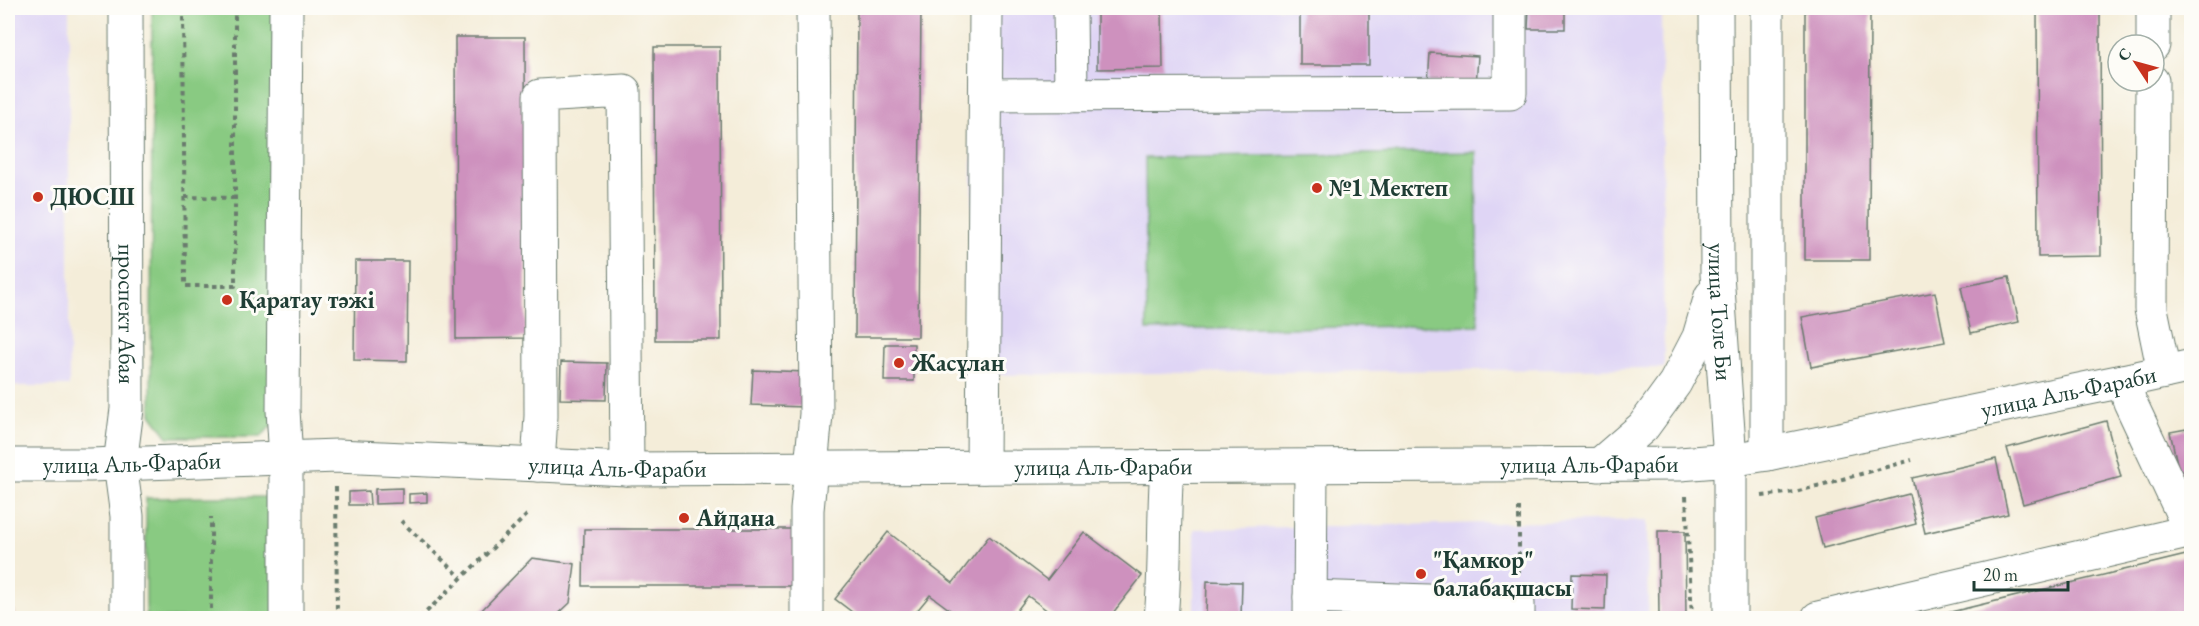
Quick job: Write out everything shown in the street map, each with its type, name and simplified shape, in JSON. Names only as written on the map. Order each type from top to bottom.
[{"type":"street","name":"проспект Абая","points":[[126,8],[127,409],[120,464],[127,516],[127,618]]},
{"type":"street","points":[[286,8],[283,398],[286,459],[286,618]]},
{"type":"street","points":[[807,618],[807,510],[816,414],[813,8]]},
{"type":"street","points":[[983,467],[986,8]]},
{"type":"street","points":[[1070,8],[1071,95]]},
{"type":"street","points":[[986,95],[1509,93],[1510,8]]},
{"type":"street","name":"улица Толе Би","points":[[1716,8],[1717,274],[1730,460],[1731,618]]},
{"type":"street","points":[[1767,8],[1767,454]]},
{"type":"street","points":[[2152,33],[2153,8]]},
{"type":"street","points":[[538,465],[541,416],[540,96],[624,91],[627,469]]},
{"type":"street","points":[[2152,93],[2151,309],[2178,369]]},
{"type":"street","points":[[1599,465],[1643,426],[1675,383],[1699,337],[1717,274]]},
{"type":"street","name":"улица Аль-Фараби","points":[[8,465],[120,464],[337,456],[627,469],[1680,464],[1767,454],[2178,369]]},
{"type":"street","points":[[1818,618],[2191,532],[2130,402],[2123,381]]},
{"type":"street","points":[[1311,466],[1310,608],[1518,611]]},
{"type":"street","points":[[1161,618],[1165,576],[1164,501],[1167,467]]},
{"type":"path","points":[[183,8],[185,286],[235,286],[235,8]]},
{"type":"path","points":[[185,197],[235,198]]},
{"type":"path","points":[[1680,464],[1687,502],[1692,618]]},
{"type":"path","points":[[335,483],[337,618]]},
{"type":"path","points":[[1518,611],[1519,507]]},
{"type":"path","points":[[420,618],[530,512]]},
{"type":"path","points":[[211,517],[211,618]]},
{"type":"path","points":[[401,521],[461,577]]},
{"type":"shaded area","name":"ДЮСШ","points":[[8,8],[69,8],[69,386],[8,386]]},
{"type":"shaded area","name":"№1 Мектеп","points":[[971,8],[1661,8],[1664,368],[974,375]]},
{"type":"shaded area","name":"\"Қамкор\" балабақшасы","points":[[1647,520],[1648,618],[1194,618],[1194,529]]},
{"type":"green space","points":[[152,8],[284,8],[284,411],[261,437],[168,437],[151,414]]},
{"type":"green space","points":[[1476,152],[1478,325],[1147,330],[1145,158]]},
{"type":"green space","points":[[274,497],[275,618],[146,618],[146,498]]},
{"type":"building","points":[[857,8],[921,8],[918,337],[855,337]]},
{"type":"building","points":[[1097,8],[1162,8],[1163,68],[1097,69]]},
{"type":"building","points":[[1300,8],[1369,8],[1369,65],[1300,65]]},
{"type":"building","points":[[1529,8],[1565,8],[1565,29],[1528,29]]},
{"type":"building","points":[[1805,8],[1870,8],[1869,260],[1805,260]]},
{"type":"building","points":[[2037,8],[2100,8],[2101,256],[2038,257]]},
{"type":"building","points":[[455,37],[525,37],[526,338],[456,339]]},
{"type":"building","points":[[654,47],[720,47],[721,340],[655,340]]},
{"type":"building","points":[[1430,53],[1478,56],[1476,86],[1428,83]]},
{"type":"building","points":[[355,261],[408,261],[407,361],[354,360]]},
{"type":"building","points":[[2009,277],[2019,322],[1971,333],[1961,287]]},
{"type":"building","points":[[1935,292],[1945,342],[1811,367],[1802,317]]},
{"type":"building","name":"Жасұлан","points":[[885,344],[914,344],[914,381],[884,381]]},
{"type":"building","points":[[561,362],[607,363],[606,400],[560,399]]},
{"type":"building","points":[[753,370],[805,372],[804,407],[751,405]]},
{"type":"building","points":[[2106,421],[2121,477],[2023,504],[2007,448]]},
{"type":"building","points":[[2192,428],[2192,469],[2179,472],[2170,432]]},
{"type":"building","points":[[1996,459],[2008,514],[1925,533],[1912,478]]},
{"type":"building","points":[[402,488],[402,503],[375,504],[375,489]]},
{"type":"building","points":[[369,491],[370,505],[349,505],[349,492]]},
{"type":"building","points":[[427,493],[427,502],[409,503],[409,494]]},
{"type":"building","points":[[1909,494],[1916,524],[1823,548],[1815,518]]},
{"type":"building","points":[[584,529],[797,529],[797,586],[583,586]]},
{"type":"building","points":[[1658,531],[1685,531],[1686,618],[1659,618]]},
{"type":"building","points":[[888,532],[953,583],[989,536],[1047,580],[1084,532],[1142,576],[1109,618],[1057,618],[1028,596],[1011,618],[961,618],[930,595],[911,618],[860,618],[835,599]]},
{"type":"building","points":[[2190,554],[2192,618],[1926,618]]},
{"type":"building","points":[[532,558],[575,564],[570,603],[554,618],[478,618],[478,614]]},
{"type":"building","points":[[1572,574],[1606,575],[1605,610],[1571,609]]},
{"type":"building","points":[[1207,581],[1242,582],[1241,617],[1206,616]]},
{"type":"building","points":[[8,603],[14,610],[14,618],[8,618]]},
{"type":"place","name":"№1 Мектеп","points":[[1317,188]]},
{"type":"place","name":"ДЮСШ","points":[[38,197]]},
{"type":"place","name":"Қаратау тәжі","points":[[227,300]]},
{"type":"place","name":"Жасұлан","points":[[899,363]]},
{"type":"place","name":"Айдана","points":[[684,518]]},
{"type":"place","name":"\"Қамкор\" балабақшасы","points":[[1421,574]]}]
